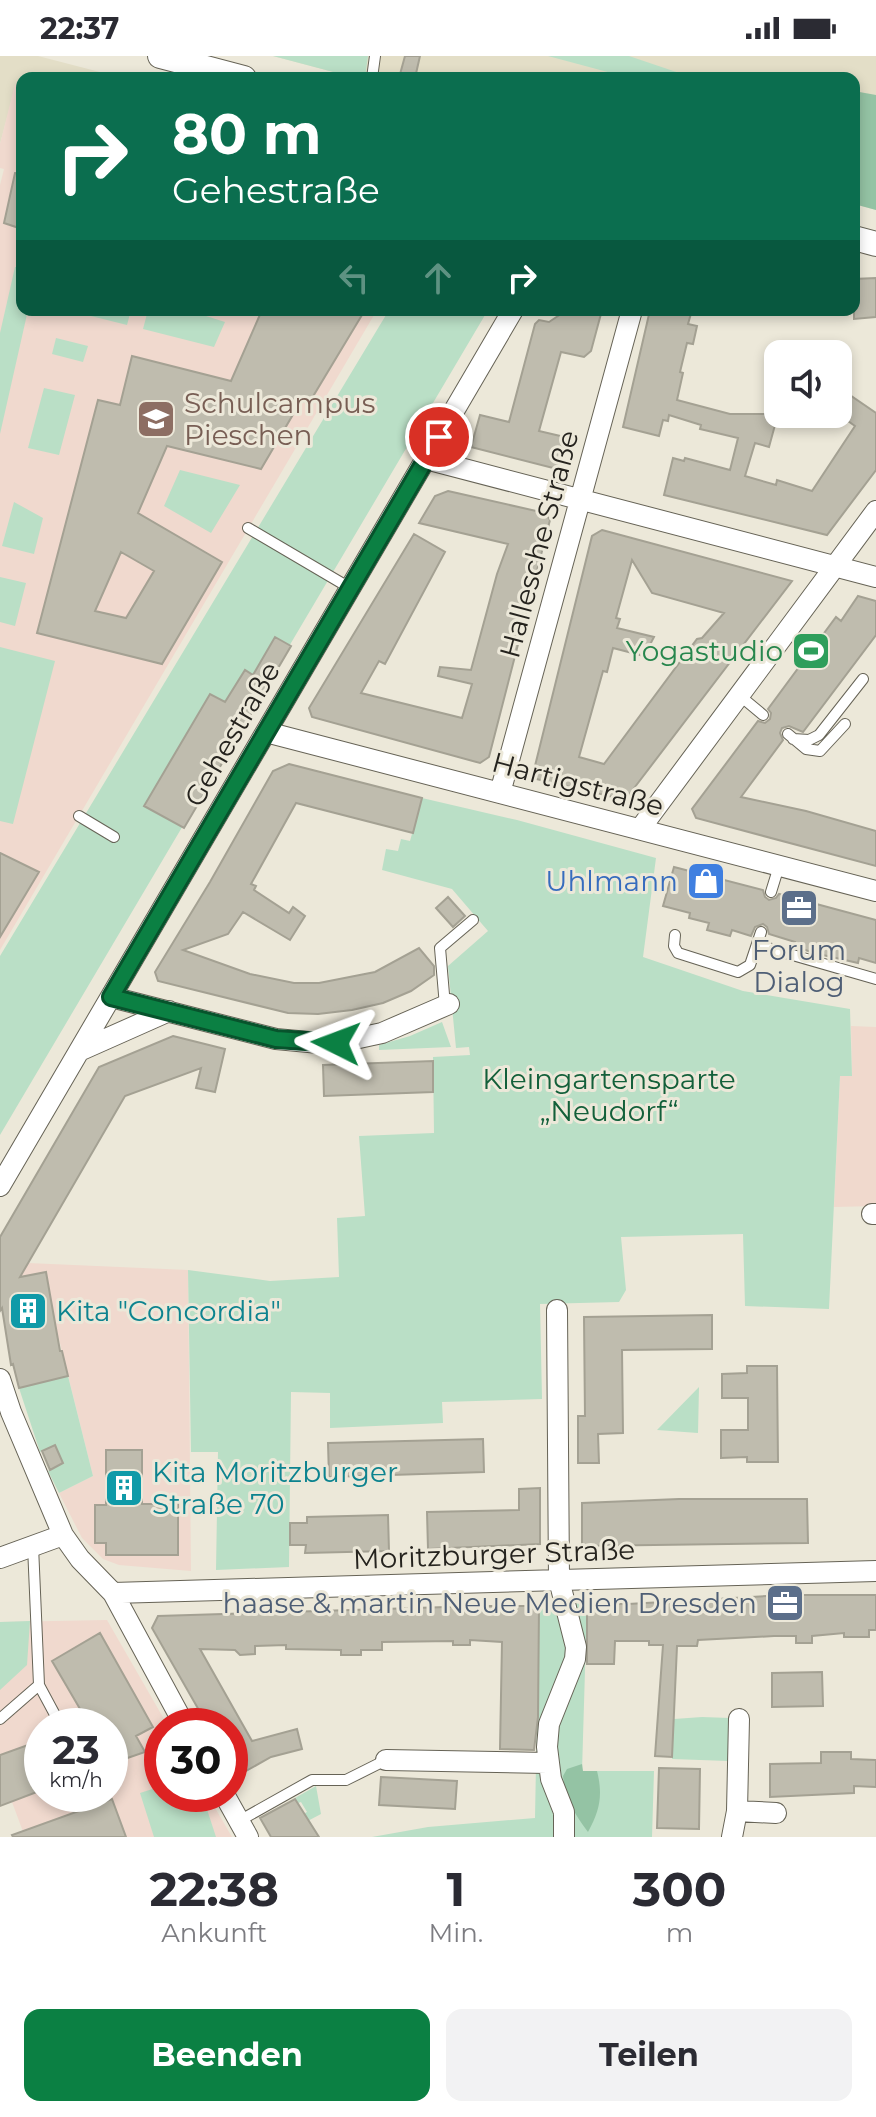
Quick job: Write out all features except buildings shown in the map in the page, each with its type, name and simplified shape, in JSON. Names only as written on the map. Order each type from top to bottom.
[{"type":"street","points":[[160,56],[221,72]]},
{"type":"street","name":"Gehestraße","points":[[0,1186],[509,316]]},
{"type":"street","name":"Hallesche Straße","points":[[500,793],[630,316]]},
{"type":"street","points":[[426,459],[876,577]]},
{"type":"street","points":[[640,829],[876,511]]},
{"type":"street","name":"Hartigstraße","points":[[266,732],[875,889]]},
{"type":"street","points":[[111,997],[276,1039],[336,1043],[382,1033],[447,1005]]},
{"type":"street","points":[[79,1051],[169,1011]]},
{"type":"street","points":[[557,1310],[559,1580],[567,1618],[574,1634],[575,1659],[549,1724],[547,1763],[564,1812],[564,1837]]},
{"type":"street","points":[[0,1379],[63,1535],[80,1559],[113,1593],[122,1615],[175,1708]]},
{"type":"street","points":[[0,1558],[63,1535]]},
{"type":"street","name":"Moritzburger Straße","points":[[113,1593],[876,1571]]},
{"type":"street","points":[[732,1837],[737,1811],[739,1719]]},
{"type":"street","points":[[386,1760],[500,1766],[547,1763]]},
{"type":"street","points":[[737,1811],[776,1813]]},
{"type":"lane","points":[[248,528],[350,588]]},
{"type":"lane","points":[[845,724],[820,751],[806,749],[790,737],[809,740],[819,735],[863,679]]},
{"type":"lane","points":[[739,695],[763,715]]},
{"type":"lane","points":[[79,816],[114,837]]},
{"type":"lane","points":[[771,892],[779,866]]},
{"type":"lane","points":[[447,1005],[440,948],[473,920]]},
{"type":"lane","points":[[675,935],[674,946],[678,953],[738,972],[750,965],[761,932]]},
{"type":"lane","points":[[758,945],[876,979]]},
{"type":"lane","points":[[33,1546],[39,1685],[51,1708]]},
{"type":"lane","points":[[0,1719],[39,1685]]},
{"type":"lane","points":[[244,1829],[312,1780],[346,1780],[386,1760]]},
{"type":"shaded area","points":[[0,56],[38,56],[100,72],[16,72],[16,84],[0,144]]},
{"type":"shaded area","points":[[273,56],[876,56],[876,210],[860,206],[860,72],[333,72]]},
{"type":"shaded area","name":"Schulcampus Pieschen","points":[[16,84],[16,316],[373,316],[0,950],[0,185],[4,169],[0,168],[0,144]]},
{"type":"shaded area","points":[[851,1026],[876,1027],[876,1206],[834,1207],[840,1076],[852,1075]]},
{"type":"shaded area","points":[[28,1263],[188,1270],[191,1571],[119,1565],[103,1559],[82,1538],[59,1493],[93,1476],[59,1339],[8,1351],[0,1295],[0,1265]]},
{"type":"shaded area","points":[[107,1620],[158,1708],[144,1708],[144,1812],[217,1812],[232,1837],[25,1837],[12,1802],[0,1806],[0,1622]]},
{"type":"green space","points":[[273,56],[368,56],[366,72],[333,72]]},
{"type":"green space","points":[[548,56],[629,56],[676,72],[608,72]]},
{"type":"green space","points":[[860,92],[876,95],[876,210],[860,206]]},
{"type":"green space","points":[[15,267],[16,316],[27,316],[0,434],[0,333]]},
{"type":"green space","points":[[91,316],[129,316],[127,325]]},
{"type":"green space","points":[[146,316],[206,316],[225,322],[214,347],[143,329]]},
{"type":"green space","points":[[385,316],[484,316],[0,1135],[0,956]]},
{"type":"green space","points":[[56,338],[88,346],[83,362],[52,354]]},
{"type":"green space","points":[[44,388],[75,395],[59,455],[28,448]]},
{"type":"green space","points":[[180,470],[240,485],[211,533],[164,506]]},
{"type":"green space","points":[[14,502],[43,518],[34,554],[2,546]]},
{"type":"green space","points":[[0,577],[26,583],[15,626],[0,622]]},
{"type":"green space","points":[[0,647],[55,661],[13,824],[0,821]]},
{"type":"green space","name":"Kleingartensparte „Neudorf“","points":[[422,798],[656,858],[643,957],[743,991],[850,1009],[852,1076],[840,1076],[829,1309],[745,1306],[743,1234],[621,1237],[626,1290],[619,1302],[540,1304],[542,1399],[442,1402],[443,1423],[330,1428],[330,1393],[291,1392],[289,1567],[216,1570],[218,1452],[191,1452],[188,1270],[270,1281],[339,1277],[337,1218],[365,1216],[359,1136],[434,1133],[433,1057],[470,1055],[469,1047],[456,1048],[448,966],[488,931],[452,889],[382,870],[386,849],[398,851],[401,839],[410,841]]},
{"type":"green space","points":[[442,1022],[451,1047],[379,1050],[379,1045]]},
{"type":"green space","points":[[68,1376],[93,1476],[59,1493],[48,1471],[63,1463],[55,1445],[40,1452],[19,1388]]},
{"type":"green space","points":[[699,1387],[698,1433],[657,1430]]},
{"type":"green space","points":[[587,1603],[582,1771],[654,1771],[652,1837],[372,1837],[428,1827],[535,1818],[539,1606]]},
{"type":"green space","points":[[30,1621],[27,1665],[0,1690],[0,1622]]},
{"type":"green space","points":[[730,1718],[728,1761],[672,1759],[674,1719]]},
{"type":"green space","points":[[582,1764],[583,1771],[597,1771],[600,1788],[598,1809],[588,1832],[571,1806],[563,1776],[567,1769]]},
{"type":"green space","points":[[316,1786],[321,1814],[302,1824],[298,1817],[307,1812],[295,1798]]},
{"type":"green space","points":[[146,1812],[208,1812],[216,1837],[154,1837]]},
{"type":"place","name":"Schulcampus Pieschen","points":[[156,419]]},
{"type":"place","name":"Yogastudio","points":[[811,651]]},
{"type":"place","name":"Uhlmann","points":[[706,881]]},
{"type":"place","name":"Forum Dialog","points":[[799,908]]},
{"type":"place","name":"Kita \"Concordia\"","points":[[28,1311]]},
{"type":"place","name":"Kita Moritzburger Straße 70","points":[[124,1488]]},
{"type":"place","name":"haase & martin Neue Medien Dresden","points":[[785,1603]]},
{"type":"route","points":[[336,1043],[276,1039],[111,997],[439,437]]}]
